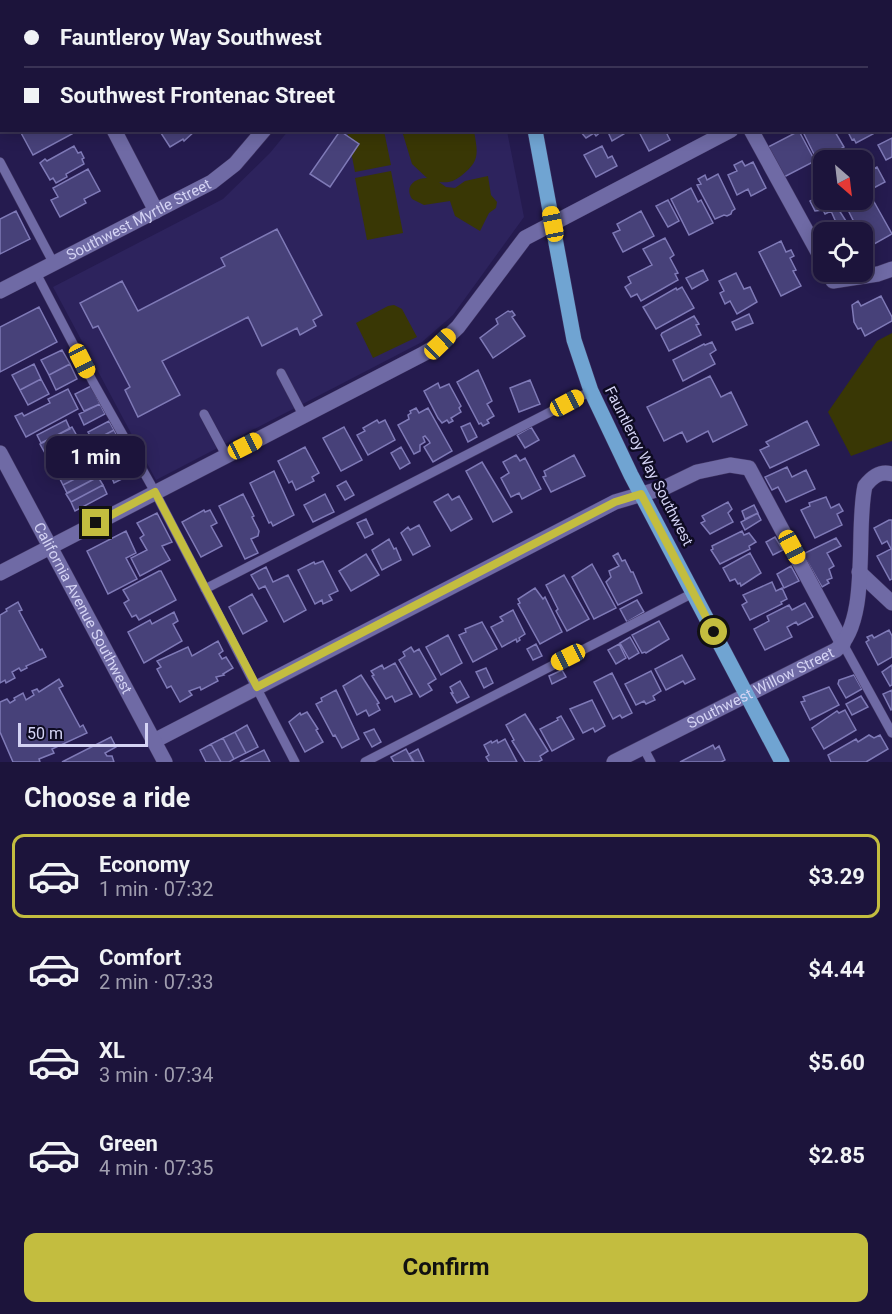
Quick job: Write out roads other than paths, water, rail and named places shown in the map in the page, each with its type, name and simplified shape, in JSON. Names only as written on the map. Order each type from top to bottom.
[{"type":"main road","name":"Fauntleroy Way Southwest","points":[[535,132],[574,340],[599,413],[782,762]]},
{"type":"street","points":[[115,132],[156,211]]},
{"type":"street","name":"Southwest Myrtle Street","points":[[0,291],[224,174],[262,132]]},
{"type":"street","points":[[0,573],[440,344],[458,327],[479,301],[525,238],[727,132]]},
{"type":"street","points":[[752,132],[813,243]]},
{"type":"street","points":[[873,275],[892,269]]},
{"type":"street","name":"California Avenue Southwest","points":[[0,453],[165,762]]},
{"type":"street","points":[[154,741],[615,502],[666,488],[697,472],[730,465],[749,468],[843,644]]},
{"type":"street","name":"Southwest Willow Street","points":[[614,762],[836,650],[843,644],[849,634],[856,607],[865,486],[882,472],[892,474]]},
{"type":"street","points":[[859,572],[892,603]]},
{"type":"lane","points":[[0,162],[54,264]]},
{"type":"lane","points":[[36,273],[93,382],[155,492],[295,762]]},
{"type":"lane","points":[[281,373],[303,416]]},
{"type":"lane","points":[[205,589],[591,391]]},
{"type":"lane","points":[[204,414],[226,455]]},
{"type":"lane","points":[[365,762],[693,593]]},
{"type":"lane","points":[[843,644],[892,733]]},
{"type":"lane","points":[[643,747],[651,762]]}]
